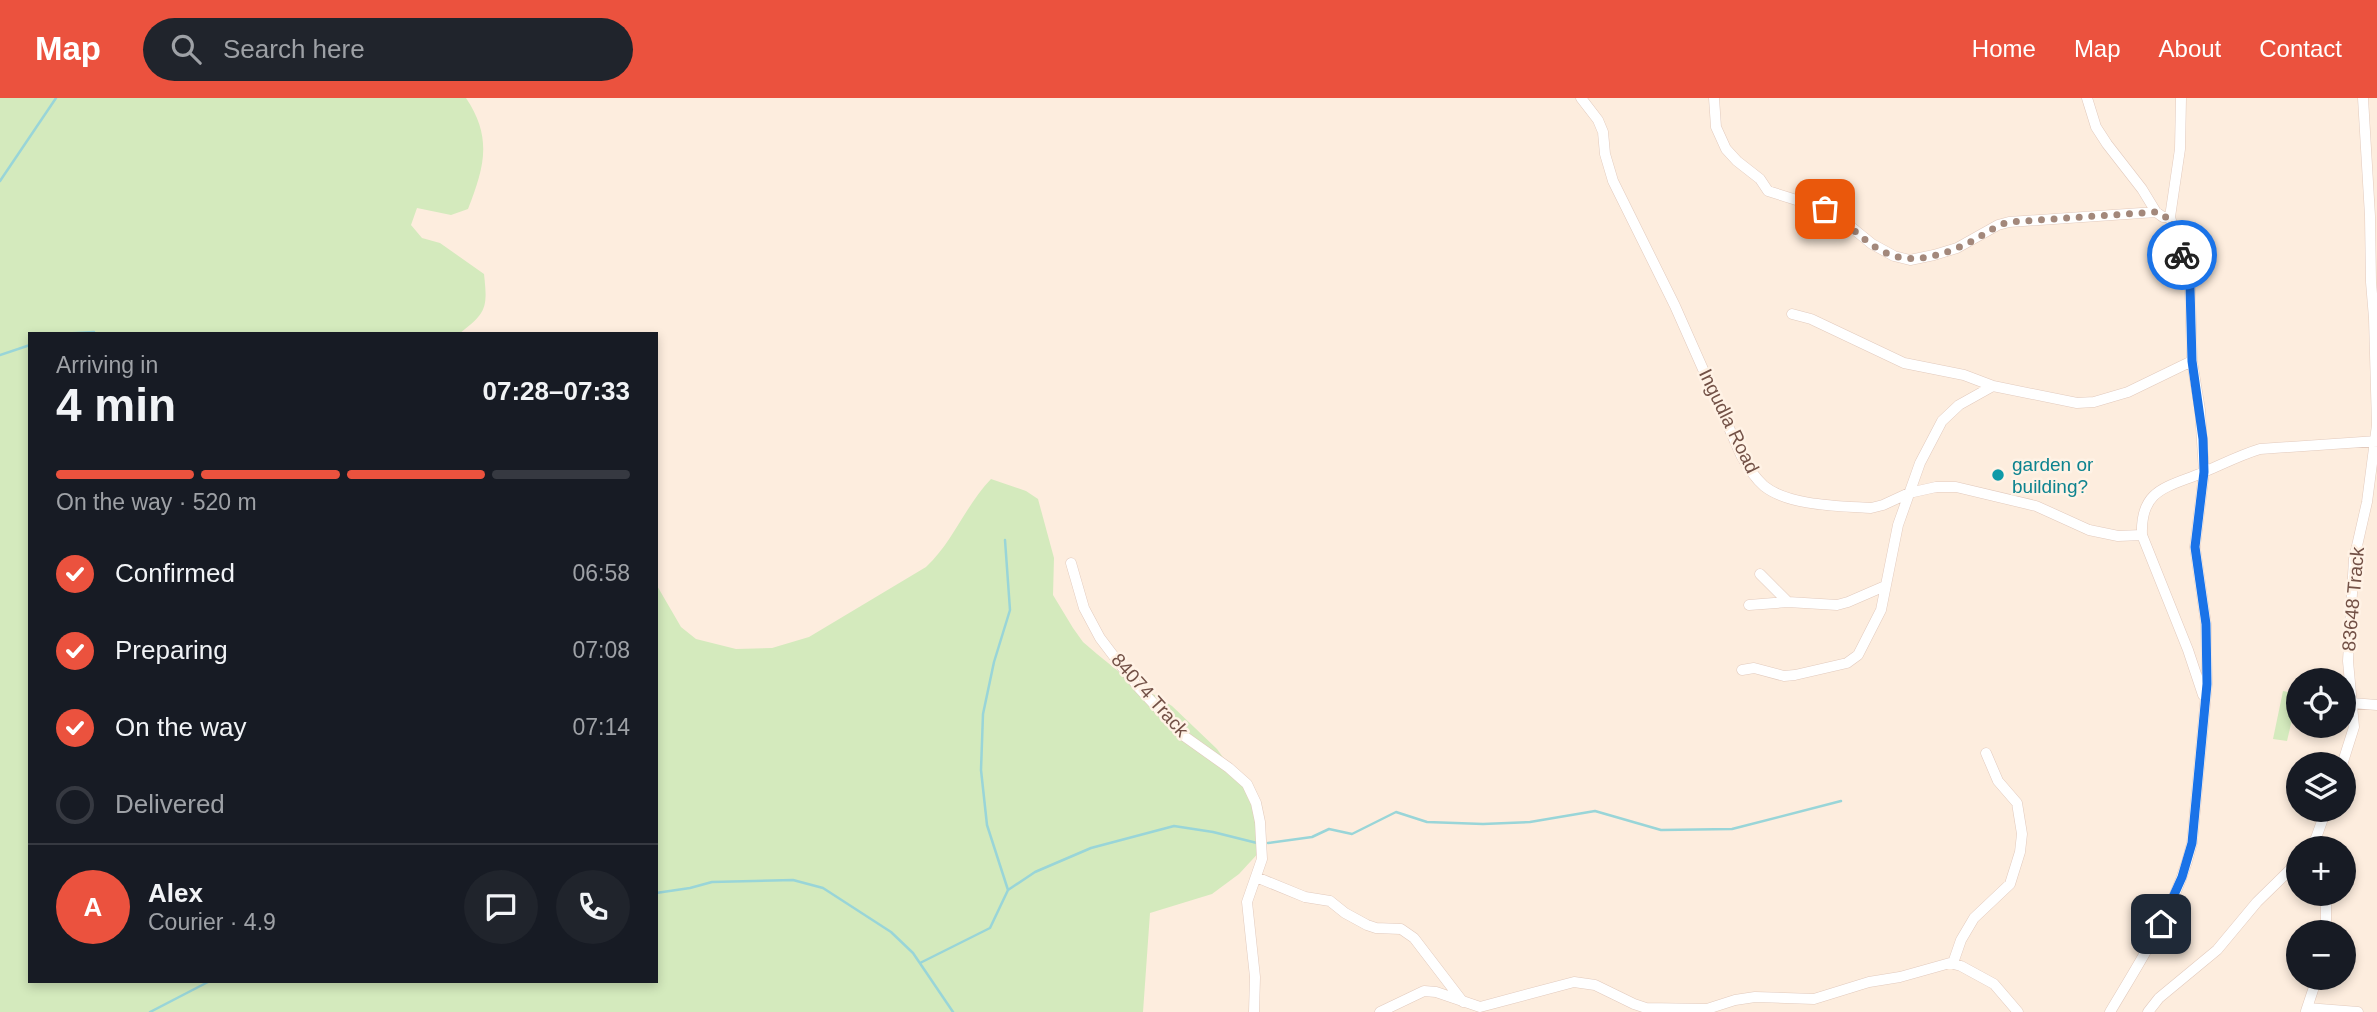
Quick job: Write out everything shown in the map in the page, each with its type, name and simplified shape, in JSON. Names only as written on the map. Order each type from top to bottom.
[{"type":"street","name":"Ingudla Road","points":[[1581,98],[1598,120],[1613,181],[1675,306],[1741,455],[1752,473],[1771,491],[1784,497],[1871,508],[1909,493],[1944,486],[1965,488],[2036,506],[2089,530],[2118,536],[2142,535]]},
{"type":"street","points":[[1714,98],[1716,127],[1726,149],[1760,179],[1768,191],[1835,214],[1879,250],[1900,259],[1910,260],[1958,248],[1998,225],[2009,222],[2156,212]]},
{"type":"street","points":[[2087,98],[2101,136],[2142,188],[2156,212],[2163,217],[2170,217]]},
{"type":"street","points":[[2110,1012],[2171,904],[2188,862],[2206,703],[2206,624],[2195,547],[2204,472],[2200,410],[2192,361],[2190,287],[2170,217],[2180,149],[2181,98]]},
{"type":"street","name":"83648 Track","points":[[2349,668],[2354,559],[2367,502],[2377,425],[2363,98]]},
{"type":"street","points":[[1792,314],[1811,319],[1904,363],[1965,375],[1993,386],[2077,403],[2094,402],[2128,392],[2192,361]]},
{"type":"street","points":[[1742,670],[1754,668],[1784,676],[1795,675],[1847,663],[1858,655],[1881,610],[1896,535],[1920,464],[1942,421],[1959,405],[1993,386]]},
{"type":"street","points":[[2206,703],[2142,535],[2142,520],[2146,507],[2162,488],[2260,449],[2376,441]]},
{"type":"street","name":"84074 Track","points":[[1070,563],[1084,608],[1100,638],[1119,663],[1184,736],[1229,768],[1247,785],[1256,803],[1262,848],[1261,866],[1247,902],[1255,976],[1254,1012]]},
{"type":"street","points":[[1760,574],[1788,602]]},
{"type":"street","points":[[1749,605],[1788,602],[1843,604],[1885,586]]},
{"type":"street","points":[[2356,703],[2377,705]]},
{"type":"street","points":[[1954,963],[1961,940],[1974,918],[2010,884],[2021,852],[2022,834],[2017,803],[1998,780],[1986,754]]},
{"type":"street","points":[[2148,1012],[2158,998],[2217,950],[2257,902],[2286,874]]},
{"type":"street","points":[[1256,877],[1305,897],[1330,901],[1345,913],[1373,927],[1406,932],[1414,938],[1463,1002]]},
{"type":"street","points":[[1380,1012],[1424,991],[1436,992],[1480,1007],[1496,1008],[1574,982],[1595,985],[1646,1008],[1707,1009],[1755,997],[1814,999],[1869,982],[1954,963],[1994,984],[2018,1012]]},
{"type":"street","points":[[2313,990],[2306,1010],[2358,1012]]},
{"type":"green space","points":[[0,98],[466,98],[480,126],[483,140],[482,166],[468,209],[451,215],[417,208],[411,225],[422,238],[440,243],[484,274],[486,295],[483,309],[475,321],[461,332],[28,332],[28,983],[658,983],[658,587],[681,627],[696,639],[736,649],[772,648],[809,637],[926,567],[991,479],[1026,491],[1038,499],[1054,558],[1053,595],[1073,628],[1083,642],[1097,654],[1139,688],[1172,706],[1217,749],[1256,803],[1263,848],[1239,874],[1212,894],[1150,913],[1143,1012],[0,1012]]},
{"type":"green space","points":[[2283,691],[2286,692],[2287,741],[2273,739]]},
{"type":"waterway","points":[[0,181],[56,98]]},
{"type":"waterway","points":[[0,355],[28,346]]},
{"type":"waterway","points":[[1005,540],[1010,610],[994,662],[983,714],[981,770],[987,825],[1008,890]]},
{"type":"waterway","points":[[1268,843],[1312,837],[1329,829],[1352,834],[1396,812],[1427,822],[1483,824],[1530,822],[1595,811],[1661,830],[1732,829],[1841,801]]},
{"type":"waterway","points":[[920,963],[990,928],[1008,890],[1035,872],[1091,848],[1174,826],[1257,843]]},
{"type":"waterway","points":[[658,893],[712,882],[793,880],[823,888],[891,932],[913,953],[953,1012]]},
{"type":"waterway","points":[[150,1012],[206,983]]},
{"type":"way so far","points":[[1825,209],[1879,250],[1905,260],[1958,248],[1998,225],[2009,222],[2156,212],[2163,217],[2170,217],[2182,255]]},
{"type":"place","name":"garden or building?","points":[[1998,475]]},
{"type":"route","points":[[2161,924],[2188,862],[2192,843],[2207,684],[2206,624],[2195,547],[2203,492],[2203,439],[2192,361],[2190,287],[2182,255]]}]
